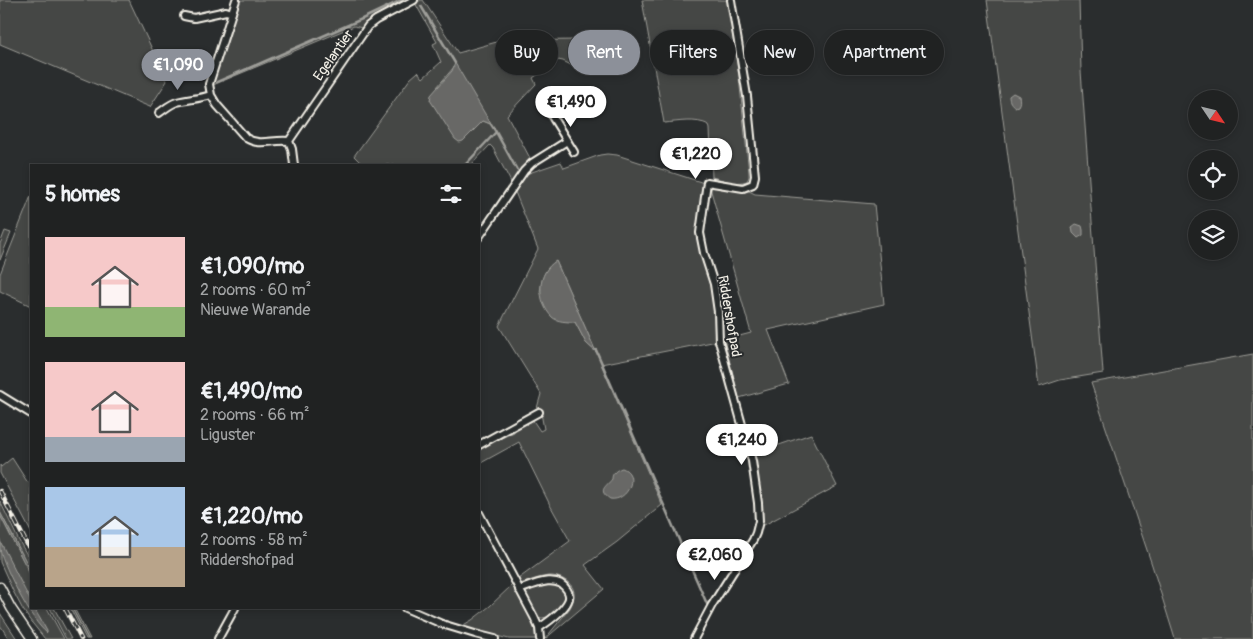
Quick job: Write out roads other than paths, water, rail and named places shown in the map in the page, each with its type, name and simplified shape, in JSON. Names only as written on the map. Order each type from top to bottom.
[{"type":"street","points":[[236,0],[209,84],[211,95],[217,105],[246,138],[252,142],[289,141],[294,164]]},
{"type":"street","name":"Egelantier","points":[[289,141],[368,26],[414,0]]},
{"type":"street","name":"Riddershofpad","points":[[694,639],[712,605],[756,533],[759,521],[752,461],[719,341],[718,312],[714,284],[700,233],[707,182],[743,188],[753,184],[755,176],[746,96],[731,0]]},
{"type":"street","points":[[184,16],[194,18],[226,11],[232,13]]},
{"type":"street","points":[[159,113],[177,102],[211,95]]},
{"type":"street","points":[[551,110],[553,118],[574,152]]},
{"type":"street","points":[[480,236],[524,171],[532,163],[567,141]]},
{"type":"street","points":[[0,396],[30,413]]},
{"type":"street","points":[[480,444],[539,412]]},
{"type":"street","points":[[480,515],[539,628],[540,639]]},
{"type":"street","points":[[519,590],[539,582],[556,582],[565,587],[568,592],[567,603],[539,628]]},
{"type":"street","points":[[0,587],[11,608],[32,639]]},
{"type":"street","points":[[218,639],[234,609]]},
{"type":"street","points":[[407,609],[442,624],[495,639]]},
{"type":"waterway","points":[[217,82],[402,0]]},
{"type":"waterway","points":[[421,6],[455,63]]},
{"type":"waterway","points":[[466,164],[496,132],[491,124]]},
{"type":"waterway","points":[[496,132],[517,170]]},
{"type":"waterway","points":[[596,350],[707,604]]},
{"type":"railway","points":[[0,491],[30,550]]},
{"type":"railway","points":[[66,609],[81,639]]}]
